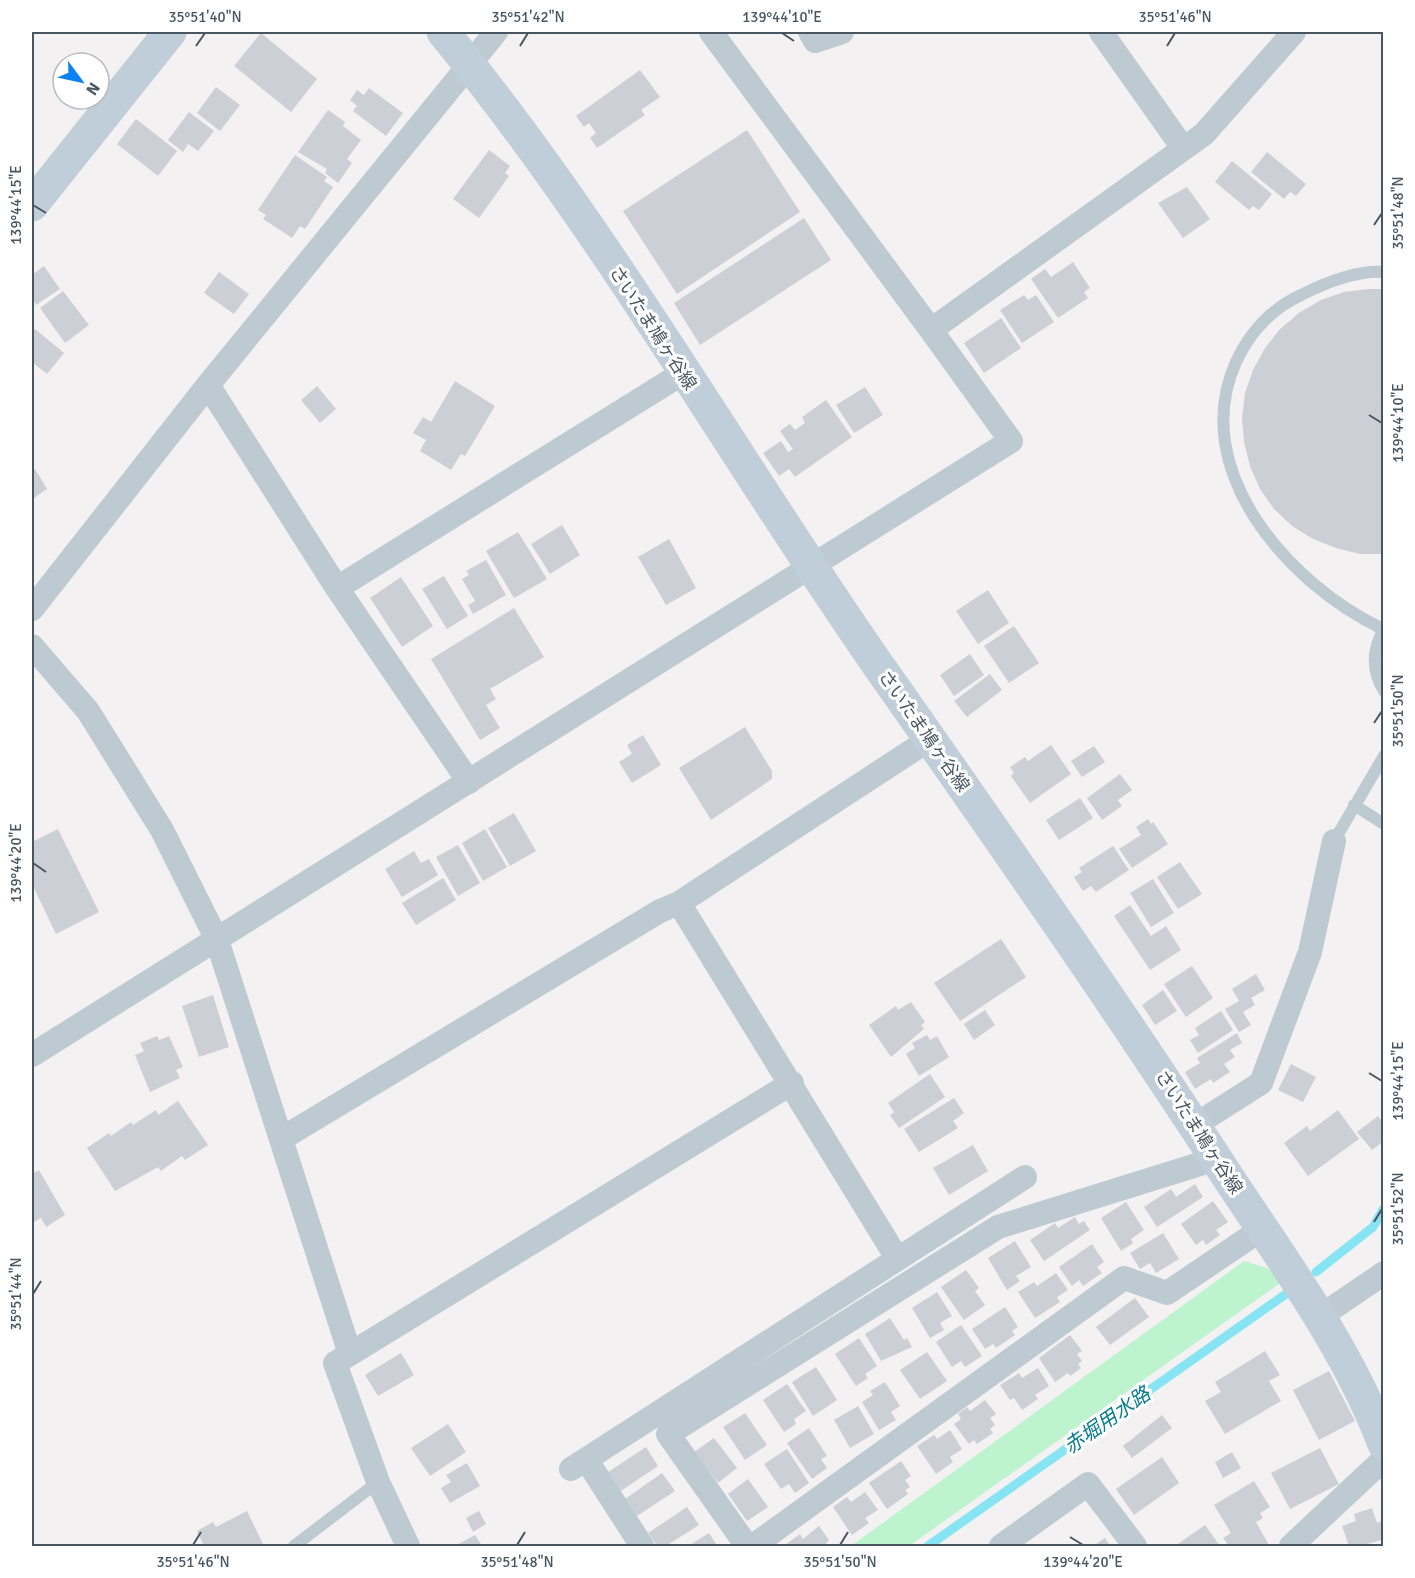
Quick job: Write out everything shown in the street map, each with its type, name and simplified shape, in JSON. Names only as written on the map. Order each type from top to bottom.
[{"type":"main road","points":[[32,206],[170,32]]},
{"type":"main road","name":"さいたま鳩ヶ谷線","points":[[443,32],[535,148],[810,568],[1065,932],[1195,1125],[1321,1316],[1370,1411],[1383,1444]]},
{"type":"street","points":[[32,609],[208,385],[496,32]]},
{"type":"street","points":[[32,1055],[1011,441],[711,32]]},
{"type":"street","points":[[810,32],[815,41],[842,32]]},
{"type":"street","points":[[1101,32],[1183,148]]},
{"type":"street","points":[[931,330],[1204,134],[1294,32]]},
{"type":"street","points":[[337,588],[683,373]]},
{"type":"street","points":[[208,385],[337,588],[469,782]]},
{"type":"street","points":[[32,646],[88,711],[162,830],[217,940],[350,1354]]},
{"type":"street","points":[[281,1139],[660,911],[679,903],[930,739]]},
{"type":"street","points":[[1195,1125],[1261,1083],[1310,952],[1334,841]]},
{"type":"street","points":[[679,903],[792,1083],[897,1258]]},
{"type":"street","points":[[408,1546],[378,1482],[335,1363],[792,1083]]},
{"type":"street","points":[[747,1546],[668,1434],[998,1227],[1216,1159]]},
{"type":"street","points":[[642,1546],[578,1464],[1025,1177]]},
{"type":"street","points":[[753,1546],[1124,1278],[1167,1293],[1262,1229]]},
{"type":"street","points":[[1321,1316],[1383,1273]]},
{"type":"street","points":[[1291,1546],[1383,1459]]},
{"type":"street","points":[[1001,1546],[1088,1484],[1135,1546]]},
{"type":"lane","points":[[1383,272],[1348,277],[1320,286],[1283,303],[1262,322],[1242,351],[1231,374],[1224,401],[1223,425],[1235,482],[1288,563],[1340,605],[1383,629],[1374,655],[1374,669],[1383,691]]},
{"type":"lane","points":[[1334,841],[1383,756]]},
{"type":"lane","points":[[1354,806],[1383,824]]},
{"type":"lane","points":[[294,1546],[378,1482]]},
{"type":"green space","points":[[1244,1261],[1267,1268],[1283,1281],[909,1546],[851,1546]]},
{"type":"building","points":[[261,33],[317,79],[291,112],[234,66]]},
{"type":"building","points":[[640,70],[660,97],[641,110],[645,115],[597,148],[590,138],[596,133],[589,123],[584,127],[576,116]]},
{"type":"building","points":[[216,87],[240,105],[220,131],[197,113]]},
{"type":"building","points":[[369,88],[403,113],[386,136],[353,111],[357,106],[350,100],[357,90],[364,95]]},
{"type":"building","points":[[328,110],[345,122],[343,126],[361,140],[347,159],[352,163],[338,183],[325,173],[327,169],[298,152]]},
{"type":"building","points":[[189,112],[214,131],[198,151],[188,144],[183,152],[168,140]]},
{"type":"building","points":[[136,119],[177,151],[158,176],[117,144]]},
{"type":"building","points":[[747,130],[800,212],[677,294],[623,211]]},
{"type":"building","points":[[489,150],[510,166],[505,173],[509,176],[479,218],[453,199]]},
{"type":"building","points":[[1267,152],[1306,184],[1296,196],[1290,192],[1284,199],[1251,172]]},
{"type":"building","points":[[295,155],[327,177],[324,181],[333,187],[305,229],[300,226],[292,238],[263,219],[266,215],[258,210]]},
{"type":"building","points":[[1232,161],[1272,194],[1259,210],[1253,206],[1249,210],[1215,182]]},
{"type":"building","points":[[1187,187],[1210,219],[1183,238],[1158,203]]},
{"type":"building","points":[[804,218],[831,260],[700,345],[674,303]]},
{"type":"building","points":[[1073,262],[1090,288],[1084,292],[1088,298],[1058,318],[1031,279],[1045,269],[1051,277]]},
{"type":"building","points":[[44,266],[60,289],[36,305],[32,298],[32,275]]},
{"type":"building","points":[[219,272],[249,294],[234,314],[204,293]]},
{"type":"building","points":[[1384,289],[1384,554],[1360,554],[1313,539],[1292,526],[1274,509],[1260,489],[1250,466],[1244,442],[1242,418],[1245,393],[1253,370],[1265,348],[1280,329],[1299,313],[1321,300],[1344,292]]},
{"type":"building","points":[[63,291],[89,325],[65,343],[40,308]]},
{"type":"building","points":[[1024,295],[1028,300],[1036,295],[1054,322],[1022,343],[1000,310]]},
{"type":"building","points":[[1001,318],[1021,348],[984,373],[964,343]]},
{"type":"building","points":[[35,329],[64,353],[47,374],[32,362],[32,333]]},
{"type":"building","points":[[455,381],[495,406],[465,456],[461,454],[451,470],[420,451],[426,440],[413,433],[423,417],[431,422]]},
{"type":"building","points":[[317,386],[336,409],[320,423],[301,400]]},
{"type":"building","points":[[865,387],[883,415],[854,433],[836,405]]},
{"type":"building","points":[[826,400],[852,437],[795,477],[789,469],[779,476],[763,453],[781,441],[788,452],[793,449],[780,431],[790,424],[795,430],[805,423],[802,417]]},
{"type":"building","points":[[35,469],[47,489],[34,498],[32,471]]},
{"type":"building","points":[[562,525],[580,555],[550,574],[531,544]]},
{"type":"building","points":[[518,532],[547,579],[514,598],[486,551]]},
{"type":"building","points":[[669,539],[696,588],[666,605],[638,557]]},
{"type":"building","points":[[486,560],[506,595],[473,614],[468,605],[475,601],[462,579],[469,575],[466,571]]},
{"type":"building","points":[[444,576],[468,616],[447,629],[422,589]]},
{"type":"building","points":[[401,577],[433,626],[402,647],[370,598]]},
{"type":"building","points":[[988,590],[1009,623],[978,644],[956,611]]},
{"type":"building","points":[[514,608],[544,657],[490,689],[496,699],[486,705],[500,728],[480,740],[431,659]]},
{"type":"building","points":[[1014,626],[1039,663],[1009,683],[984,646]]},
{"type":"building","points":[[970,654],[984,675],[954,696],[940,675]]},
{"type":"building","points":[[990,674],[1002,690],[967,717],[954,701]]},
{"type":"building","points":[[745,727],[772,771],[772,779],[711,820],[679,768]]},
{"type":"building","points":[[643,735],[661,765],[632,783],[619,762],[632,754],[627,745]]},
{"type":"building","points":[[1051,745],[1071,774],[1030,803],[1011,776],[1014,773],[1010,767],[1025,757],[1028,761]]},
{"type":"building","points":[[1094,746],[1105,762],[1082,777],[1071,761]]},
{"type":"building","points":[[1120,774],[1132,790],[1118,800],[1122,806],[1102,820],[1087,798]]},
{"type":"building","points":[[1080,798],[1093,818],[1059,840],[1046,820]]},
{"type":"building","points":[[514,813],[536,851],[510,866],[488,828]]},
{"type":"building","points":[[1148,819],[1151,824],[1153,822],[1168,844],[1132,868],[1119,849],[1141,835],[1136,827]]},
{"type":"building","points":[[58,829],[99,912],[56,934],[32,884],[32,842]]},
{"type":"building","points":[[485,829],[507,867],[483,881],[462,843]]},
{"type":"building","points":[[458,845],[480,883],[458,896],[436,857]]},
{"type":"building","points":[[1113,846],[1129,870],[1096,892],[1091,886],[1083,891],[1074,877],[1082,872],[1079,868]]},
{"type":"building","points":[[414,851],[421,863],[429,859],[438,875],[402,897],[385,869]]},
{"type":"building","points":[[1180,862],[1202,894],[1178,909],[1157,877]]},
{"type":"building","points":[[443,878],[456,900],[416,925],[402,903]]},
{"type":"building","points":[[1153,879],[1174,913],[1151,927],[1130,893]]},
{"type":"building","points":[[1130,905],[1151,936],[1166,926],[1181,950],[1150,970],[1114,916]]},
{"type":"building","points":[[1001,939],[1026,977],[960,1021],[934,983]]},
{"type":"building","points":[[1192,966],[1213,998],[1186,1017],[1164,984]]},
{"type":"building","points":[[1256,974],[1265,990],[1251,998],[1255,1005],[1243,1012],[1251,1025],[1239,1032],[1225,1009],[1239,1001],[1232,989]]},
{"type":"building","points":[[1163,990],[1177,1011],[1155,1025],[1142,1005]]},
{"type":"building","points":[[213,995],[229,1047],[199,1057],[182,1006]]},
{"type":"building","points":[[911,1002],[925,1022],[921,1025],[924,1029],[891,1057],[869,1025],[896,1006],[898,1010]]},
{"type":"building","points":[[985,1010],[995,1025],[974,1040],[964,1024]]},
{"type":"building","points":[[1221,1011],[1233,1030],[1198,1053],[1190,1040],[1199,1035],[1195,1028]]},
{"type":"building","points":[[1237,1033],[1242,1043],[1230,1050],[1235,1057],[1224,1064],[1230,1072],[1213,1083],[1211,1079],[1195,1089],[1185,1072],[1200,1063],[1197,1058]]},
{"type":"building","points":[[927,1035],[930,1040],[937,1036],[949,1057],[919,1076],[906,1054],[915,1048],[912,1043]]},
{"type":"building","points":[[157,1036],[159,1040],[169,1036],[183,1067],[176,1070],[180,1078],[150,1092],[135,1055],[144,1051],[140,1043]]},
{"type":"building","points":[[1291,1064],[1316,1077],[1303,1102],[1278,1090]]},
{"type":"building","points":[[930,1074],[945,1097],[899,1128],[890,1115],[894,1112],[888,1103]]},
{"type":"building","points":[[954,1098],[964,1113],[953,1121],[958,1128],[919,1152],[904,1129]]},
{"type":"building","points":[[178,1101],[208,1145],[185,1160],[182,1156],[161,1171],[158,1167],[115,1191],[87,1148],[109,1133],[111,1136],[131,1122],[133,1125],[156,1110],[158,1115]]},
{"type":"building","points":[[1338,1110],[1359,1139],[1308,1176],[1284,1143],[1307,1126],[1310,1131]]},
{"type":"building","points":[[1378,1116],[1384,1123],[1384,1141],[1372,1150],[1357,1132]]},
{"type":"building","points":[[973,1145],[988,1171],[949,1195],[933,1168]]},
{"type":"building","points":[[39,1170],[65,1215],[46,1227],[41,1218],[34,1222],[32,1218],[32,1174]]},
{"type":"building","points":[[1195,1184],[1203,1197],[1157,1227],[1144,1207],[1171,1189],[1176,1197]]},
{"type":"building","points":[[1213,1201],[1228,1222],[1216,1230],[1220,1235],[1206,1245],[1203,1240],[1196,1245],[1181,1224]]},
{"type":"building","points":[[1126,1202],[1144,1230],[1131,1239],[1133,1243],[1121,1251],[1101,1218]]},
{"type":"building","points":[[1075,1217],[1079,1224],[1084,1221],[1090,1230],[1044,1261],[1030,1240],[1055,1223],[1058,1228]]},
{"type":"building","points":[[1163,1233],[1179,1259],[1156,1273],[1150,1263],[1140,1269],[1130,1253]]},
{"type":"building","points":[[1015,1241],[1031,1267],[1016,1276],[1020,1281],[1007,1290],[988,1258]]},
{"type":"building","points":[[1092,1244],[1104,1262],[1097,1267],[1102,1273],[1083,1286],[1079,1280],[1072,1286],[1059,1267]]},
{"type":"building","points":[[966,1270],[979,1288],[975,1291],[985,1305],[964,1320],[941,1287]]},
{"type":"building","points":[[1056,1273],[1068,1290],[1057,1297],[1060,1302],[1035,1318],[1018,1292],[1034,1282],[1037,1286]]},
{"type":"building","points":[[937,1292],[952,1316],[940,1323],[944,1330],[930,1338],[912,1308]]},
{"type":"building","points":[[1135,1298],[1149,1317],[1110,1345],[1096,1327]]},
{"type":"building","points":[[1005,1307],[1018,1327],[1012,1331],[1015,1335],[996,1348],[993,1344],[985,1349],[972,1329]]},
{"type":"building","points":[[890,1318],[904,1340],[907,1338],[912,1347],[881,1361],[865,1334]]},
{"type":"building","points":[[961,1325],[982,1356],[965,1367],[961,1361],[952,1367],[936,1342]]},
{"type":"building","points":[[1070,1335],[1082,1351],[1077,1354],[1082,1361],[1078,1364],[1081,1368],[1070,1376],[1068,1373],[1055,1382],[1039,1358]]},
{"type":"building","points":[[859,1338],[877,1366],[865,1374],[868,1378],[856,1386],[835,1354]]},
{"type":"building","points":[[1265,1351],[1280,1375],[1269,1381],[1281,1401],[1225,1434],[1205,1401],[1221,1392],[1215,1382]]},
{"type":"building","points":[[927,1352],[947,1381],[920,1399],[900,1370]]},
{"type":"building","points":[[401,1353],[414,1375],[378,1396],[365,1375]]},
{"type":"building","points":[[816,1367],[837,1400],[813,1416],[792,1382]]},
{"type":"building","points":[[1038,1368],[1049,1386],[1035,1395],[1038,1399],[1022,1410],[1014,1398],[1010,1400],[1000,1385],[1019,1373],[1022,1378]]},
{"type":"building","points":[[1329,1371],[1355,1421],[1319,1440],[1293,1390]]},
{"type":"building","points":[[885,1382],[900,1406],[891,1412],[896,1420],[879,1430],[862,1402],[873,1395],[870,1391]]},
{"type":"building","points":[[787,1384],[806,1411],[794,1419],[796,1424],[784,1432],[763,1400]]},
{"type":"building","points":[[985,1400],[996,1414],[990,1418],[995,1425],[990,1429],[993,1433],[977,1444],[974,1440],[969,1444],[954,1424],[961,1419],[958,1414],[967,1407],[970,1411]]},
{"type":"building","points":[[858,1406],[874,1434],[850,1448],[834,1420]]},
{"type":"building","points":[[745,1413],[767,1445],[745,1460],[723,1427]]},
{"type":"building","points":[[1162,1415],[1172,1428],[1132,1458],[1123,1446]]},
{"type":"building","points":[[448,1424],[466,1452],[430,1476],[411,1448]]},
{"type":"building","points":[[809,1428],[827,1456],[821,1459],[827,1468],[812,1479],[787,1443]]},
{"type":"building","points":[[950,1430],[962,1449],[950,1457],[953,1462],[936,1474],[917,1446],[934,1435],[937,1439]]},
{"type":"building","points":[[714,1438],[737,1468],[718,1483],[694,1452]]},
{"type":"building","points":[[646,1447],[658,1466],[621,1491],[608,1472]]},
{"type":"building","points":[[1320,1448],[1339,1484],[1290,1509],[1271,1473]]},
{"type":"building","points":[[787,1449],[809,1483],[795,1493],[789,1484],[781,1489],[764,1464]]},
{"type":"building","points":[[1232,1452],[1241,1468],[1223,1478],[1215,1462]]},
{"type":"building","points":[[1162,1457],[1179,1483],[1134,1515],[1116,1489]]},
{"type":"building","points":[[901,1461],[911,1476],[905,1480],[910,1487],[905,1490],[908,1494],[887,1509],[869,1483]]},
{"type":"building","points":[[467,1463],[480,1486],[450,1503],[441,1488],[451,1482],[446,1475]]},
{"type":"building","points":[[662,1473],[675,1491],[637,1516],[625,1499]]},
{"type":"building","points":[[748,1479],[768,1507],[747,1521],[728,1494]]},
{"type":"building","points":[[1254,1481],[1270,1507],[1260,1513],[1263,1518],[1256,1522],[1269,1545],[1229,1546],[1223,1538],[1231,1533],[1214,1505]]},
{"type":"building","points":[[865,1492],[878,1510],[865,1518],[869,1523],[852,1535],[833,1507],[847,1497],[851,1502]]},
{"type":"building","points":[[687,1507],[699,1525],[666,1546],[657,1546],[648,1533]]},
{"type":"building","points":[[1372,1508],[1377,1523],[1382,1521],[1384,1539],[1361,1546],[1349,1546],[1342,1526],[1356,1521],[1354,1514]]},
{"type":"building","points":[[247,1511],[263,1544],[258,1546],[204,1546],[197,1531],[213,1522],[216,1527]]},
{"type":"building","points":[[479,1511],[486,1524],[473,1532],[466,1518]]},
{"type":"building","points":[[1205,1525],[1220,1546],[1175,1546]]},
{"type":"building","points":[[819,1526],[829,1540],[826,1543],[828,1546],[785,1545],[800,1534],[803,1539]]},
{"type":"building","points":[[709,1533],[716,1544],[688,1546]]},
{"type":"building","points":[[475,1535],[482,1546],[455,1546]]},
{"type":"building","points":[[1105,1538],[1110,1546],[1093,1546]]},
{"type":"waterway","name":"赤堀用水路","points":[[1316,1272],[1373,1227],[1384,1208]]},
{"type":"waterway","name":"赤堀用水路","points":[[928,1546],[1286,1294]]}]
